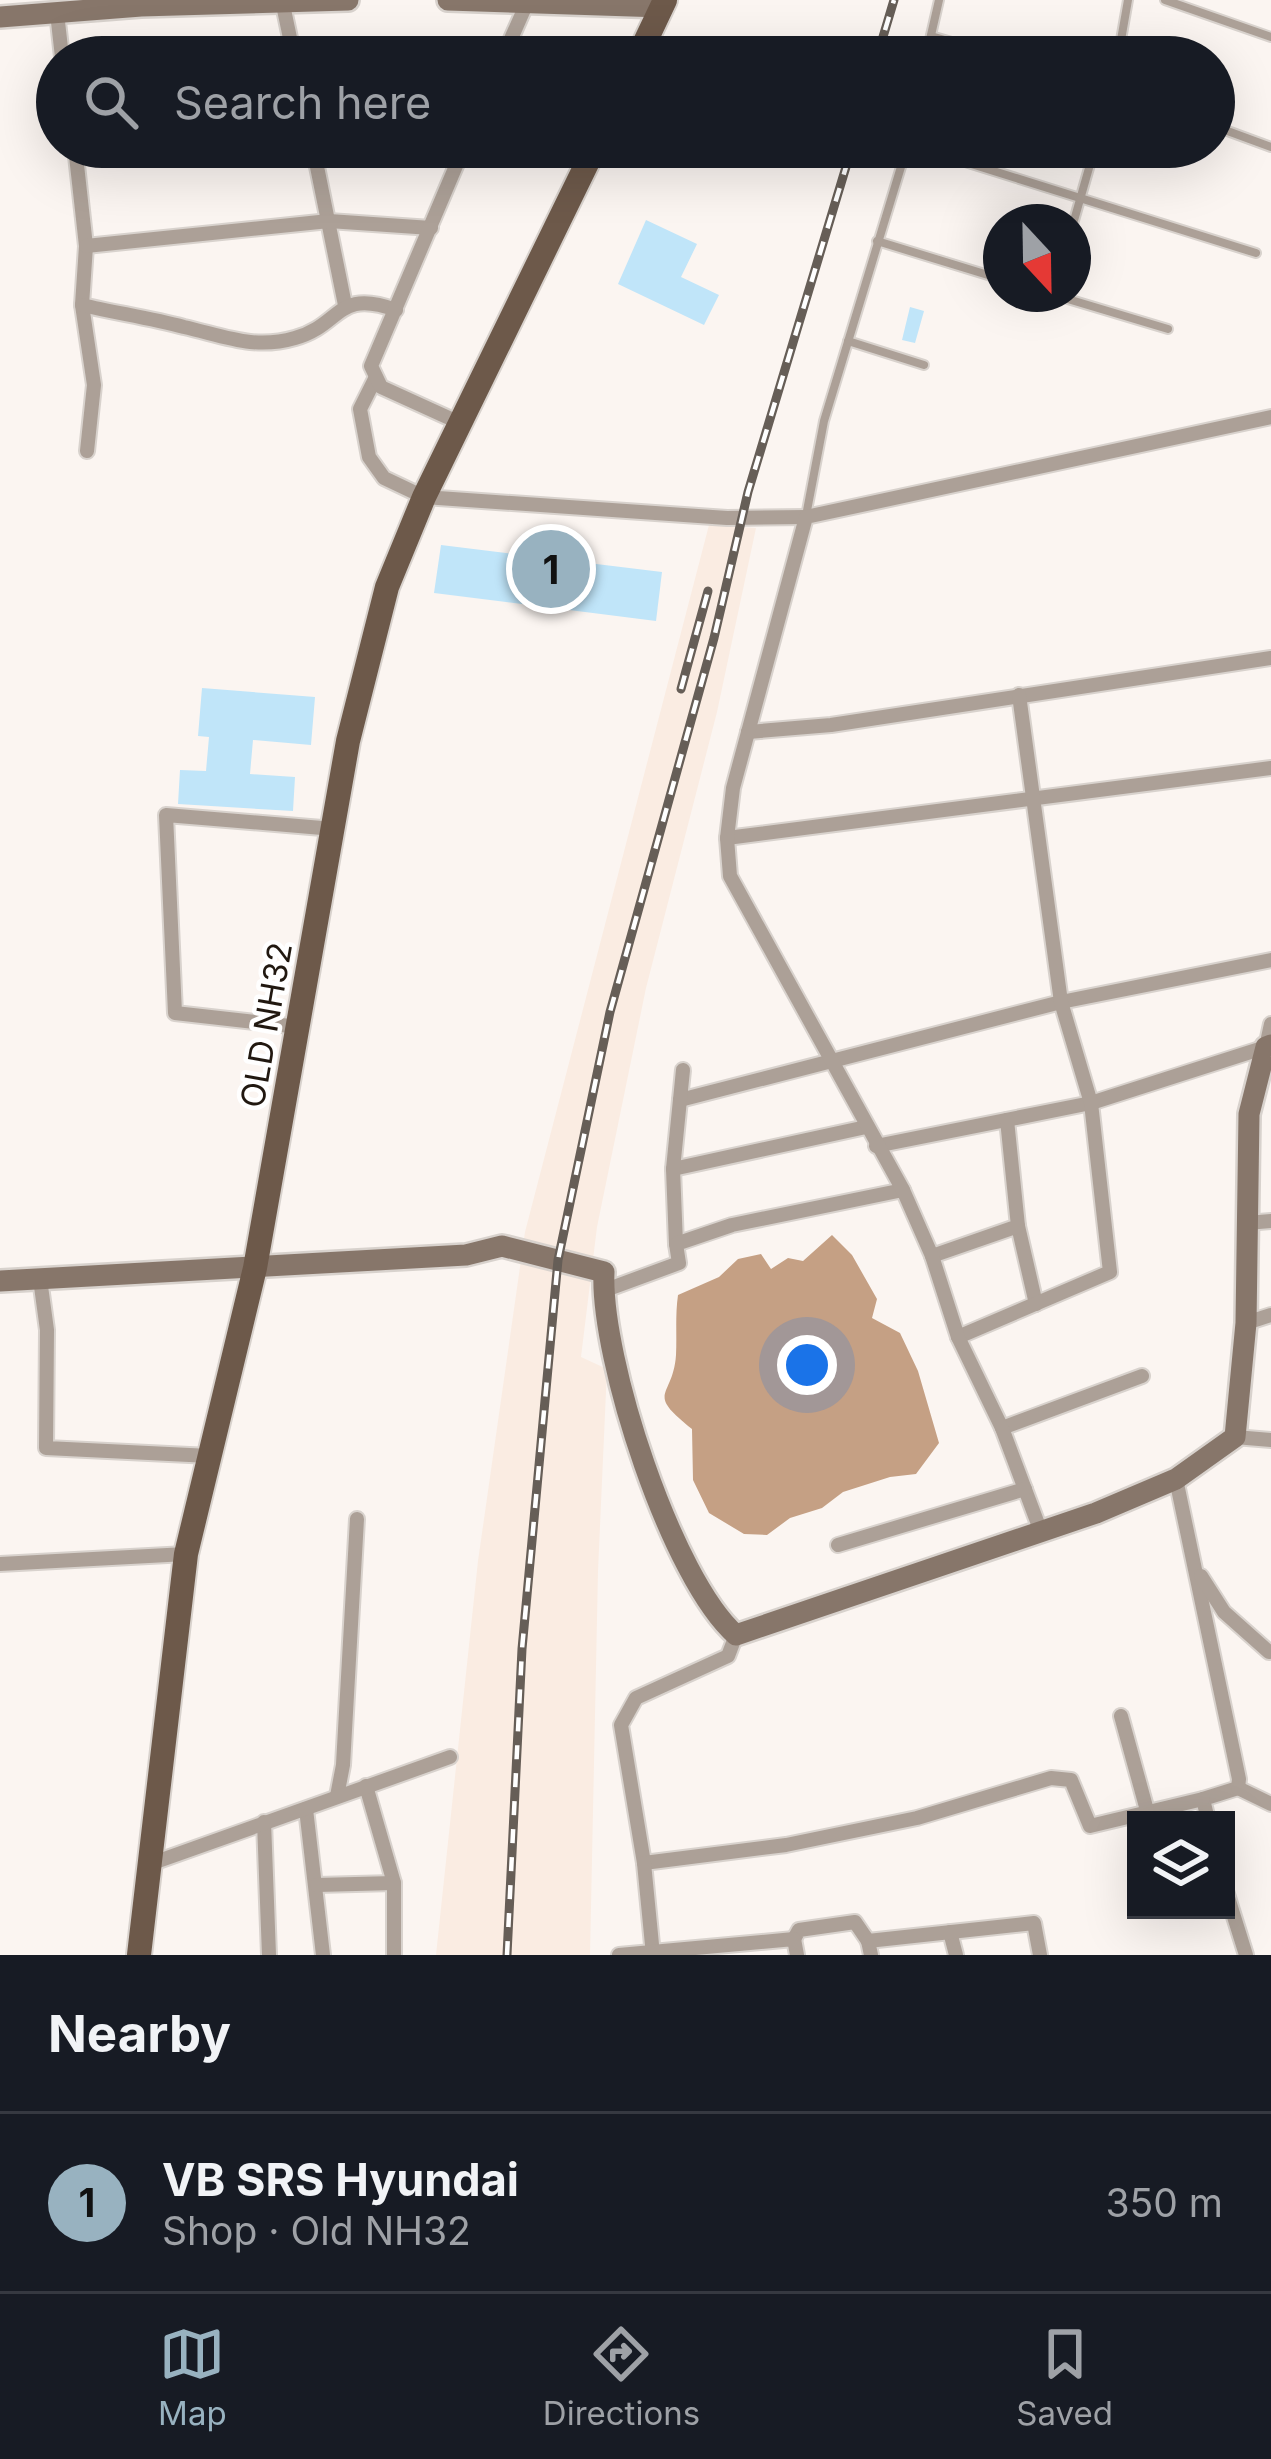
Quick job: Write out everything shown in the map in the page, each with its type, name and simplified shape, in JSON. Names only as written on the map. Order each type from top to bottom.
[{"type":"main road","points":[[648,36],[664,3]]},
{"type":"main road","name":"OLD NH32","points":[[139,1955],[186,1554],[255,1268],[348,741],[387,587],[424,497],[585,168]]},
{"type":"street","points":[[282,0],[290,36]]},
{"type":"street","points":[[0,17],[105,4],[348,0]]},
{"type":"street","points":[[448,0],[526,5],[664,3]]},
{"type":"street","points":[[512,36],[526,5]]},
{"type":"street","points":[[57,13],[60,36]]},
{"type":"street","points":[[77,168],[86,246],[82,305],[94,385],[87,452]]},
{"type":"street","points":[[317,168],[345,305]]},
{"type":"street","points":[[456,168],[371,366],[381,387],[460,423]]},
{"type":"street","points":[[86,246],[329,221],[431,228]]},
{"type":"street","points":[[82,305],[236,343],[261,344],[315,331],[345,305],[380,304],[397,310]]},
{"type":"street","points":[[375,379],[360,409],[369,457],[384,478],[424,497],[727,518],[806,518],[1271,417]]},
{"type":"street","points":[[806,518],[733,788],[727,838],[730,876],[903,1190],[932,1256],[958,1336],[1002,1428],[1041,1532]]},
{"type":"street","points":[[748,732],[831,725],[1271,658]]},
{"type":"street","points":[[958,1336],[1110,1272],[1090,1103],[1060,1002],[1019,695]]},
{"type":"street","points":[[727,838],[1271,768]]},
{"type":"street","points":[[299,1027],[175,1013],[166,815],[334,829]]},
{"type":"street","points":[[680,1100],[1060,1002],[1271,960]]},
{"type":"street","points":[[1235,1437],[1246,1323],[1249,1114],[1271,1024]]},
{"type":"street","points":[[876,1146],[1090,1103],[1269,1046]]},
{"type":"street","points":[[603,1291],[679,1263],[673,1169],[683,1070]]},
{"type":"street","points":[[1007,1120],[1018,1226],[1036,1304]]},
{"type":"street","points":[[673,1169],[866,1127]]},
{"type":"street","points":[[676,1244],[732,1226],[903,1190]]},
{"type":"street","points":[[1247,1223],[1271,1221]]},
{"type":"street","points":[[932,1256],[1018,1226]]},
{"type":"street","points":[[0,1281],[466,1255],[502,1246],[604,1272],[603,1291],[622,1396],[663,1510],[701,1594],[736,1635]]},
{"type":"street","points":[[40,1279],[47,1330],[46,1448],[210,1456]]},
{"type":"street","points":[[1246,1323],[1271,1316]]},
{"type":"street","points":[[1002,1428],[1142,1376]]},
{"type":"street","points":[[736,1635],[1041,1532],[1176,1479],[1235,1437],[1271,1440]]},
{"type":"street","points":[[1176,1479],[1238,1788]]},
{"type":"street","points":[[838,1545],[1025,1490]]},
{"type":"street","points":[[337,1796],[343,1765],[357,1519]]},
{"type":"street","points":[[0,1564],[186,1554]]},
{"type":"street","points":[[1195,1564],[1224,1612],[1269,1652]]},
{"type":"street","points":[[652,1953],[644,1863],[621,1725],[636,1698],[728,1656],[736,1635]]},
{"type":"street","points":[[1121,1716],[1147,1811]]},
{"type":"street","points":[[149,1864],[450,1756]]},
{"type":"street","points":[[644,1863],[786,1845],[917,1818],[1052,1778],[1071,1780],[1090,1826],[1127,1818]]},
{"type":"street","points":[[366,1786],[394,1883],[394,1955]]},
{"type":"street","points":[[1159,1811],[1238,1788],[1271,1804]]},
{"type":"street","points":[[1202,1799],[1205,1811]]},
{"type":"street","points":[[306,1808],[323,1955]]},
{"type":"street","points":[[264,1822],[269,1955]]},
{"type":"street","points":[[317,1885],[394,1883]]},
{"type":"street","points":[[1235,1919],[1246,1955]]},
{"type":"street","points":[[619,1955],[795,1947],[799,1930],[856,1922],[870,1948],[950,1932],[1034,1923],[1040,1955]]},
{"type":"street","points":[[950,1932],[956,1955]]},
{"type":"lane","points":[[931,36],[939,0]]},
{"type":"lane","points":[[1122,36],[1128,0]]},
{"type":"lane","points":[[1165,0],[1271,37]]},
{"type":"lane","points":[[1235,134],[1271,147]]},
{"type":"lane","points":[[806,518],[824,421],[900,168]]},
{"type":"lane","points":[[981,168],[1256,254]]},
{"type":"lane","points":[[1078,204],[1089,168]]},
{"type":"lane","points":[[877,242],[983,274]]},
{"type":"lane","points":[[1091,306],[1168,329]]},
{"type":"lane","points":[[848,341],[924,365]]},
{"type":"shaded area","points":[[709,525],[756,528],[717,712],[646,988],[597,1227],[581,1357],[607,1369],[590,1955],[436,1955],[478,1561],[525,1232]]},
{"type":"shaded area","points":[[832,1235],[852,1255],[877,1299],[872,1318],[900,1333],[918,1371],[939,1443],[916,1474],[843,1492],[767,1535],[744,1534],[709,1513],[693,1480],[692,1429],[665,1400],[676,1355],[678,1295],[719,1277],[738,1259],[761,1254],[771,1269],[788,1258],[803,1261]]},
{"type":"building","points":[[646,220],[697,244],[681,277],[719,295],[704,325],[618,284]]},
{"type":"building","points":[[910,307],[924,311],[915,343],[902,340]]},
{"type":"building","points":[[441,545],[662,572],[656,621],[434,593]]},
{"type":"building","points":[[202,688],[315,697],[311,745],[253,740],[250,774],[295,777],[293,811],[178,804],[180,770],[206,771],[209,737],[198,736]]},
{"type":"railway","points":[[883,36],[894,0]]},
{"type":"railway","points":[[507,1955],[522,1649],[558,1260],[610,1012],[714,638],[748,492],[846,168]]},
{"type":"railway","points":[[681,689],[708,591]]},
{"type":"place","name":"VB SRS Hyundai","points":[[551,569]]}]
